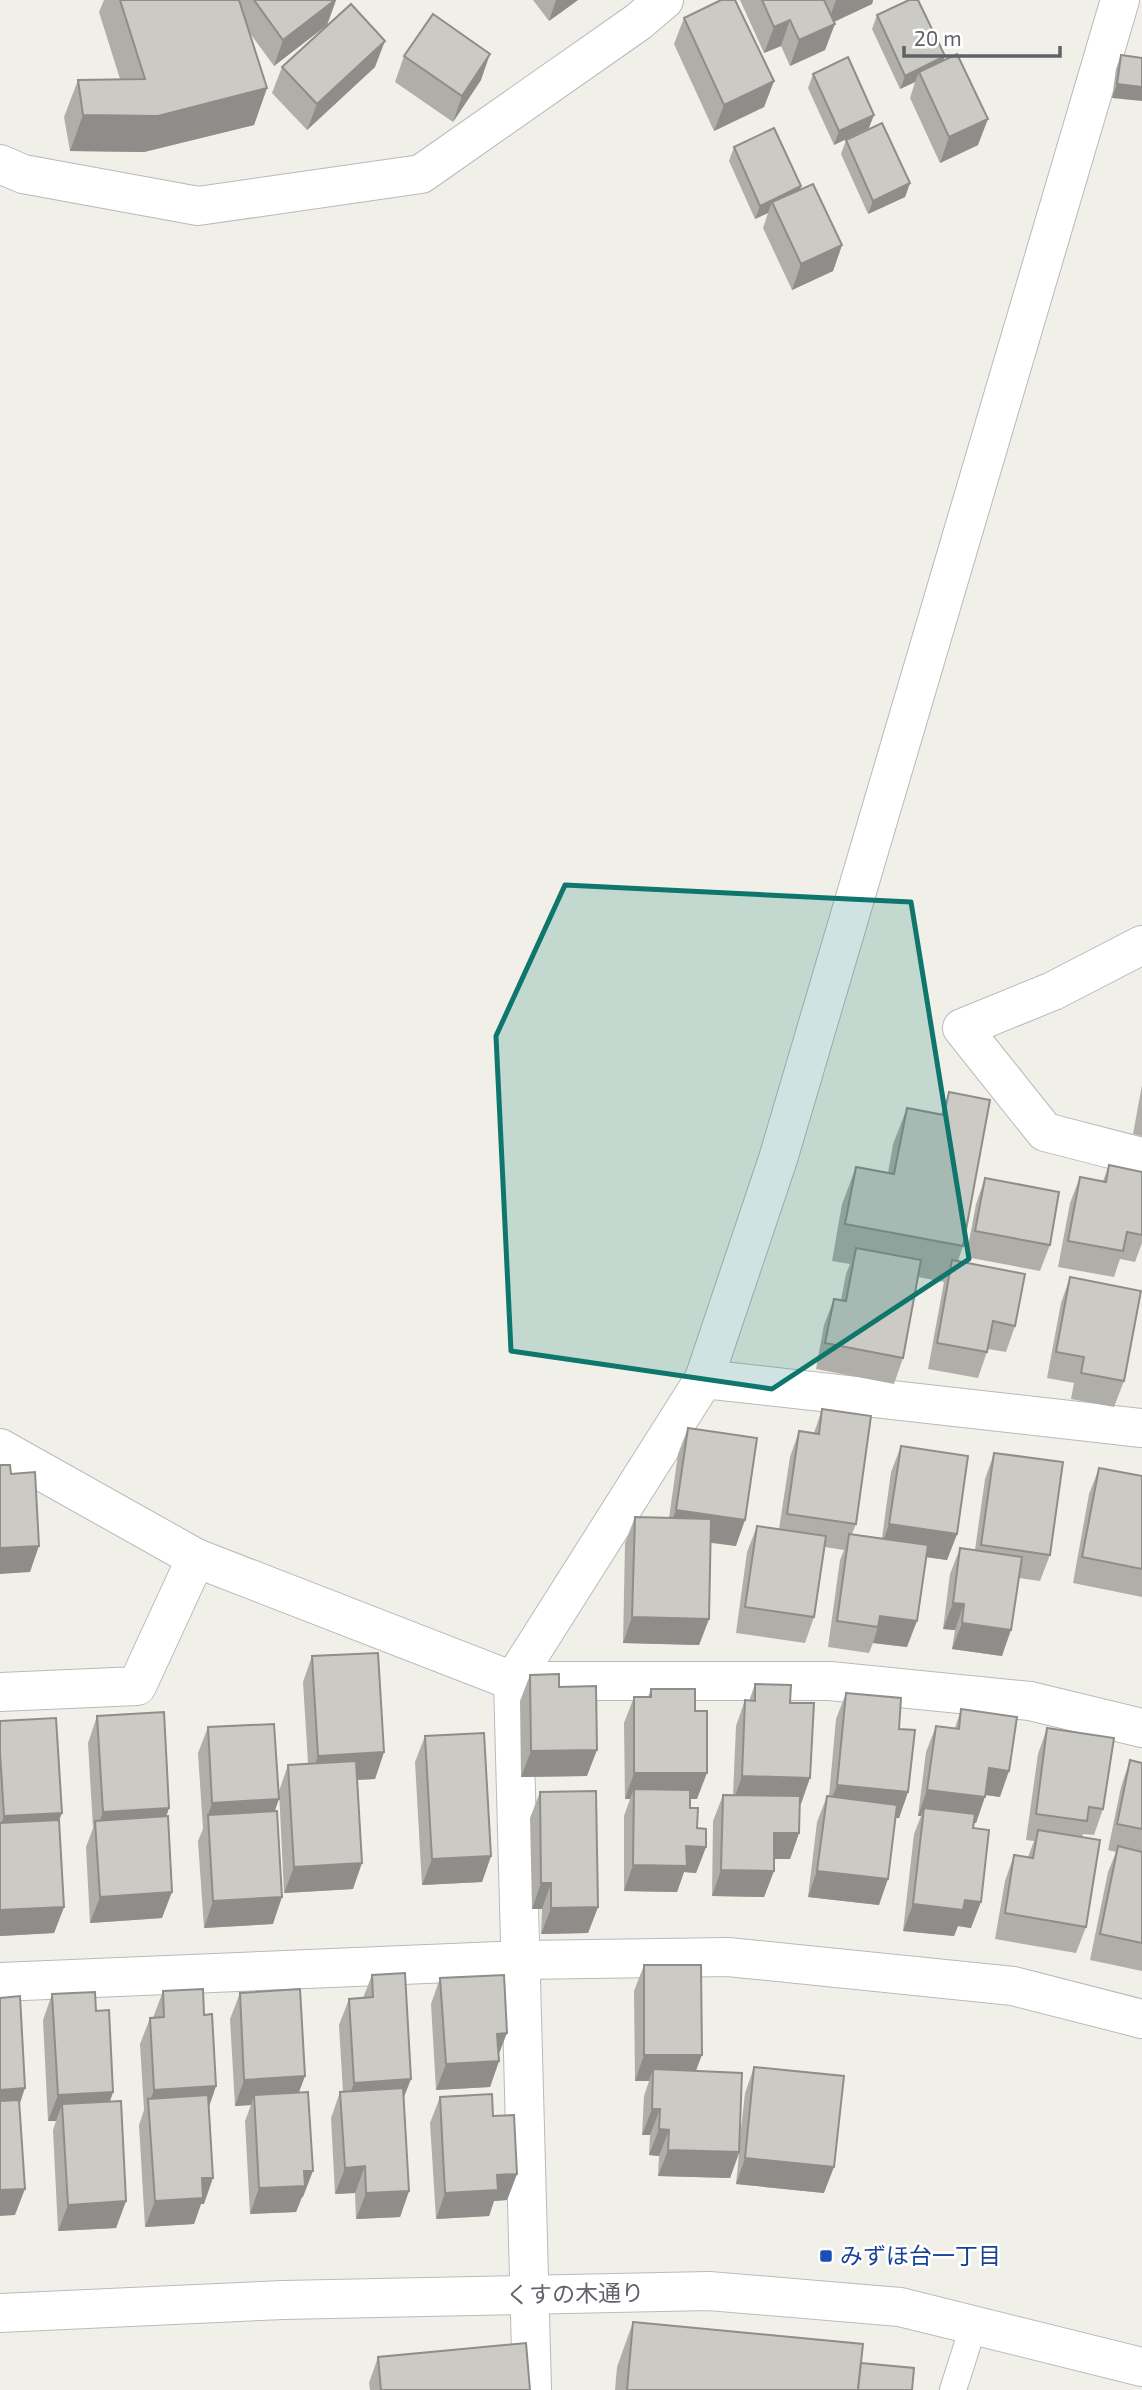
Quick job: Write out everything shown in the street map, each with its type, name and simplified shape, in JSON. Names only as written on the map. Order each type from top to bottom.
[{"type":"street","points":[[0,164],[23,174],[198,206],[421,174],[638,22],[664,0]]},
{"type":"street","points":[[532,2390],[513,1681],[704,1379],[782,1146],[1120,0]]},
{"type":"street","points":[[1142,945],[1052,991],[962,1028],[1045,1132],[1142,1157]]},
{"type":"street","points":[[704,1379],[1142,1428]]},
{"type":"street","points":[[0,1448],[196,1558],[513,1681],[830,1681],[1030,1701],[1142,1728]]},
{"type":"street","points":[[0,1692],[137,1686],[196,1558]]},
{"type":"street","points":[[0,1982],[521,1960],[728,1957],[1013,1986],[1142,2019]]},
{"type":"street","name":"くすの木通り","points":[[0,2313],[283,2301],[709,2291],[900,2306],[1142,2367]]},
{"type":"lane","points":[[953,2390],[974,2324]]},
{"type":"highlighted area","points":[[565,885],[911,902],[969,1259],[772,1389],[511,1351],[496,1036]]},
{"type":"building","points":[[120,0],[239,0],[267,88],[158,116],[83,115],[78,80],[145,79]]},
{"type":"building","points":[[254,0],[335,0],[283,40]]},
{"type":"building","points":[[721,0],[735,0],[774,81],[724,105],[684,18]]},
{"type":"building","points":[[762,0],[824,0],[835,24],[799,40],[790,20],[774,27]]},
{"type":"building","points":[[909,0],[918,0],[945,56],[905,76],[877,15]]},
{"type":"building","points":[[351,4],[385,41],[317,104],[282,67]]},
{"type":"building","points":[[433,14],[490,54],[462,96],[404,56]]},
{"type":"building","points":[[957,54],[988,119],[949,137],[919,72]]},
{"type":"building","points":[[1121,55],[1142,58],[1142,87],[1117,84]]},
{"type":"building","points":[[848,57],[874,115],[839,131],[813,74]]},
{"type":"building","points":[[882,123],[910,183],[873,201],[846,140]]},
{"type":"building","points":[[774,128],[801,186],[760,206],[734,147]]},
{"type":"building","points":[[813,184],[842,245],[801,264],[772,202]]},
{"type":"building","points":[[949,1092],[990,1100],[963,1246],[845,1224],[856,1167],[894,1174],[907,1108],[944,1115]]},
{"type":"building","points":[[1109,1165],[1142,1172],[1142,1235],[1127,1232],[1123,1251],[1068,1241],[1080,1177],[1106,1182]]},
{"type":"building","points":[[985,1178],[1059,1192],[1050,1245],[975,1231]]},
{"type":"building","points":[[856,1248],[921,1260],[903,1358],[825,1343],[834,1299],[846,1301]]},
{"type":"building","points":[[952,1260],[1025,1274],[1015,1326],[993,1321],[987,1352],[937,1343]]},
{"type":"building","points":[[1070,1277],[1141,1291],[1124,1381],[1081,1373],[1084,1357],[1056,1352]]},
{"type":"building","points":[[822,1409],[871,1416],[856,1524],[787,1514],[799,1431],[819,1434]]},
{"type":"building","points":[[688,1428],[757,1438],[745,1520],[676,1510]]},
{"type":"building","points":[[901,1446],[968,1456],[957,1534],[889,1524]]},
{"type":"building","points":[[994,1453],[1063,1462],[1050,1555],[981,1545]]},
{"type":"building","points":[[0,1465],[10,1465],[11,1474],[35,1472],[39,1546],[0,1548]]},
{"type":"building","points":[[1099,1468],[1142,1476],[1142,1569],[1082,1557]]},
{"type":"building","points":[[635,1517],[711,1519],[709,1619],[632,1617]]},
{"type":"building","points":[[757,1526],[826,1536],[814,1617],[745,1607]]},
{"type":"building","points":[[849,1534],[928,1545],[917,1621],[880,1616],[878,1627],[837,1621]]},
{"type":"building","points":[[960,1548],[1022,1557],[1011,1630],[962,1623],[964,1604],[953,1603]]},
{"type":"building","points":[[378,1653],[384,1752],[318,1756],[312,1656]]},
{"type":"building","points":[[559,1674],[559,1687],[596,1686],[597,1750],[531,1751],[530,1675]]},
{"type":"building","points":[[755,1684],[791,1685],[790,1703],[814,1703],[810,1778],[742,1776],[745,1700],[755,1701]]},
{"type":"building","points":[[651,1689],[695,1689],[695,1711],[707,1711],[707,1773],[634,1773],[634,1697],[651,1697]]},
{"type":"building","points":[[846,1693],[901,1698],[899,1729],[915,1730],[908,1792],[837,1785]]},
{"type":"building","points":[[961,1709],[1017,1717],[1009,1771],[989,1768],[985,1797],[927,1790],[936,1726],[959,1729]]},
{"type":"building","points":[[164,1712],[169,1808],[103,1812],[97,1716]]},
{"type":"building","points":[[56,1718],[62,1813],[4,1816],[0,1721]]},
{"type":"building","points":[[274,1724],[279,1799],[212,1803],[208,1727]]},
{"type":"building","points":[[1047,1728],[1114,1738],[1103,1809],[1089,1807],[1087,1821],[1036,1814]]},
{"type":"building","points":[[484,1733],[491,1856],[432,1859],[425,1736]]},
{"type":"building","points":[[1130,1760],[1142,1763],[1142,1829],[1117,1824]]},
{"type":"building","points":[[356,1761],[362,1863],[294,1867],[288,1765]]},
{"type":"building","points":[[634,1789],[690,1790],[690,1808],[698,1808],[697,1828],[706,1829],[706,1847],[686,1846],[687,1866],[633,1865]]},
{"type":"building","points":[[596,1791],[598,1907],[551,1908],[551,1883],[541,1883],[540,1792]]},
{"type":"building","points":[[723,1795],[800,1796],[799,1833],[774,1833],[774,1871],[721,1870]]},
{"type":"building","points":[[827,1796],[897,1805],[888,1879],[817,1871]]},
{"type":"building","points":[[924,1808],[975,1814],[973,1828],[989,1830],[981,1902],[965,1900],[963,1910],[913,1904]]},
{"type":"building","points":[[277,1811],[282,1897],[213,1901],[208,1815]]},
{"type":"building","points":[[168,1816],[172,1892],[100,1897],[95,1821]]},
{"type":"building","points":[[59,1820],[64,1907],[0,1910],[0,1823]]},
{"type":"building","points":[[1038,1830],[1100,1840],[1086,1927],[1005,1913],[1014,1855],[1033,1858]]},
{"type":"building","points":[[1118,1846],[1142,1852],[1142,1943],[1100,1934]]},
{"type":"building","points":[[644,1965],[701,1965],[702,2055],[644,2055]]},
{"type":"building","points":[[405,1973],[411,2079],[354,2083],[349,1999],[373,1997],[372,1975]]},
{"type":"building","points":[[504,1975],[507,2033],[497,2034],[499,2061],[446,2064],[440,1978]]},
{"type":"building","points":[[203,1989],[204,2015],[212,2014],[216,2086],[154,2090],[150,2018],[164,2017],[163,1991]]},
{"type":"building","points":[[300,1989],[305,2076],[244,2080],[240,1993]]},
{"type":"building","points":[[95,1992],[96,2011],[109,2010],[113,2092],[58,2095],[52,1994]]},
{"type":"building","points":[[20,1996],[25,2088],[0,2090],[0,1998]]},
{"type":"building","points":[[754,2067],[844,2076],[834,2167],[745,2158]]},
{"type":"building","points":[[653,2069],[742,2073],[739,2152],[668,2150],[669,2130],[659,2129],[660,2109],[652,2109]]},
{"type":"building","points":[[403,2088],[409,2191],[366,2193],[365,2166],[345,2168],[340,2092]]},
{"type":"building","points":[[308,2092],[313,2171],[304,2171],[305,2186],[259,2188],[254,2095]]},
{"type":"building","points":[[492,2094],[493,2116],[514,2115],[517,2174],[497,2175],[498,2190],[445,2193],[440,2097]]},
{"type":"building","points":[[208,2095],[213,2178],[202,2178],[203,2198],[155,2201],[148,2099]]},
{"type":"building","points":[[19,2100],[25,2189],[0,2190],[0,2101]]},
{"type":"building","points":[[121,2101],[126,2201],[68,2205],[62,2104]]},
{"type":"building","points":[[633,2322],[863,2344],[858,2390],[627,2390]]},
{"type":"building","points":[[526,2343],[530,2390],[381,2390],[378,2357]]},
{"type":"building","points":[[861,2363],[914,2368],[912,2390],[858,2390]]},
{"type":"place","name":"みずほ台一丁目","points":[[826,2256]]}]
